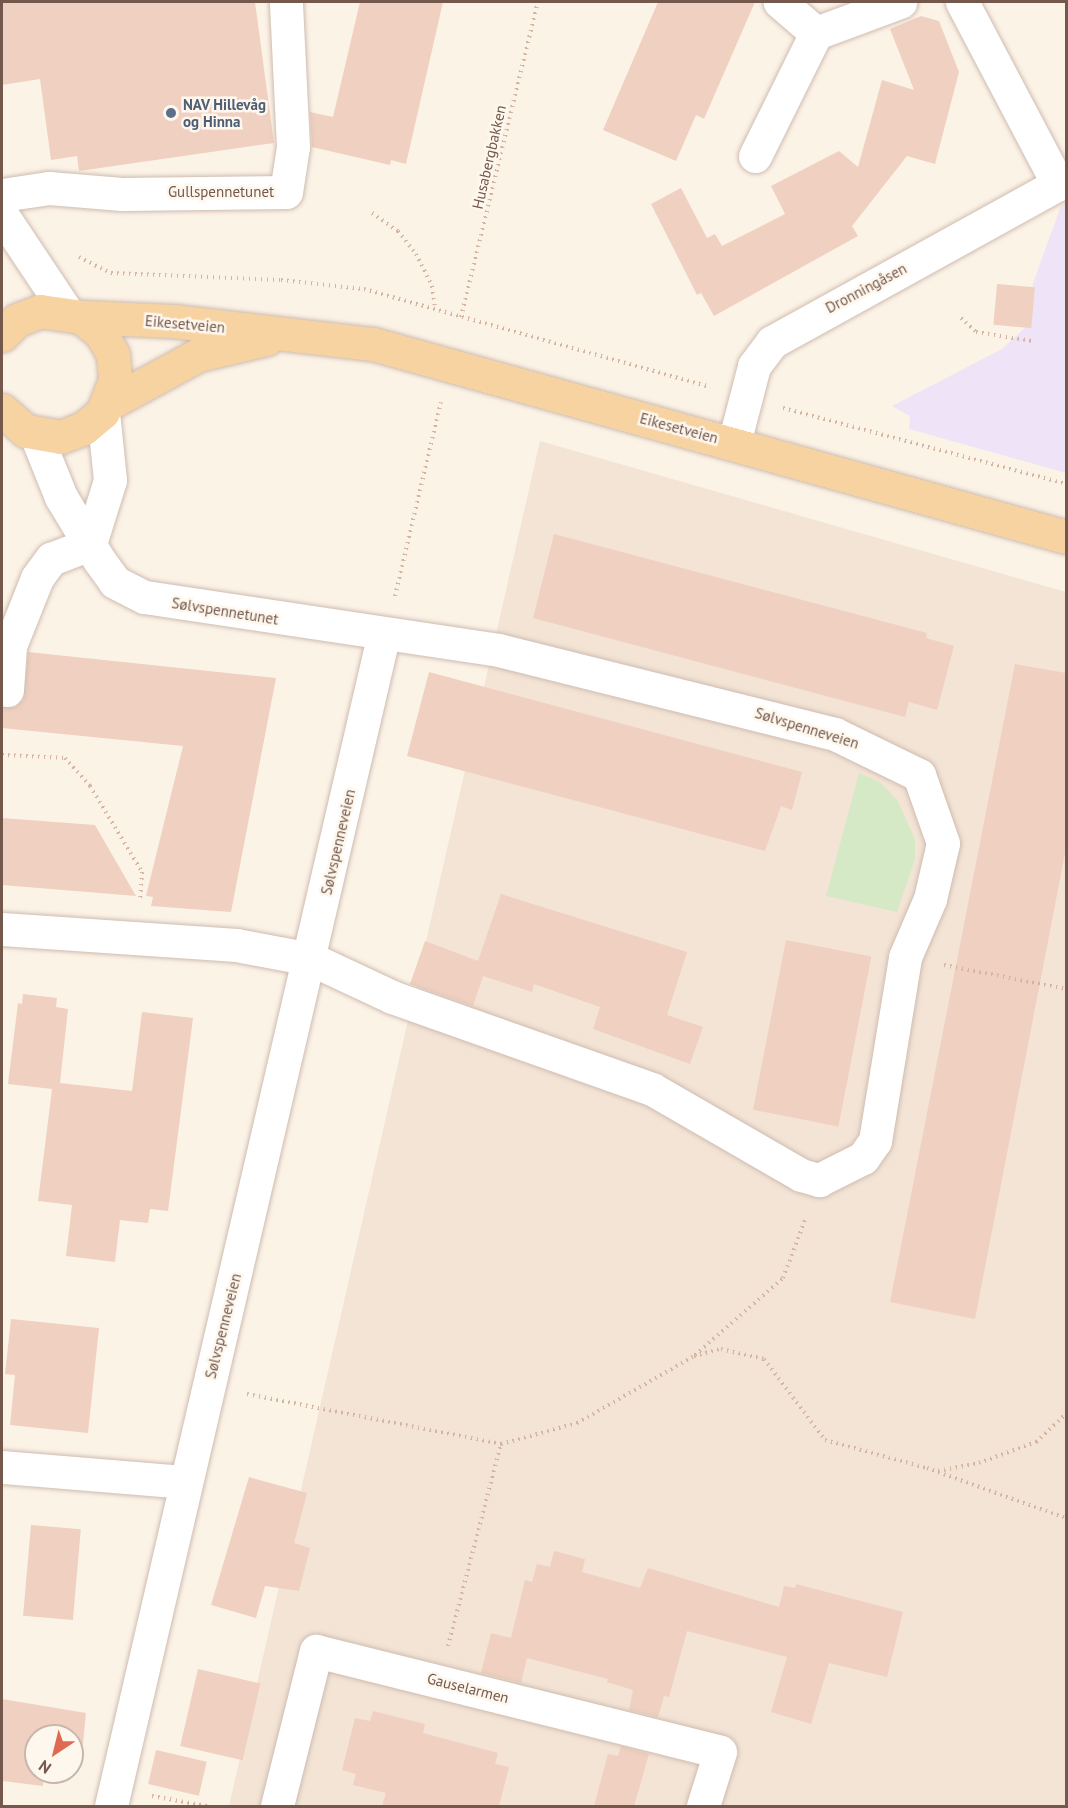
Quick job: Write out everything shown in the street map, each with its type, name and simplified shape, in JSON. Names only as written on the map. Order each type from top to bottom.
[{"type":"main road","name":"Eikesetveien","points":[[2,335],[17,320],[40,311],[373,344],[734,442],[1066,537]]},
{"type":"main road","points":[[74,314],[101,333],[113,355],[116,380],[106,408]]},
{"type":"main road","name":"Eikesetveien","points":[[21,432],[61,437],[84,429],[106,408],[198,355],[288,334]]},
{"type":"main road","points":[[2,410],[21,432]]},
{"type":"street","name":"Gullspennetunet","points":[[2,195],[49,188],[122,194],[286,192],[293,147],[286,2]]},
{"type":"street","points":[[780,2],[816,33]]},
{"type":"street","points":[[755,156],[816,33],[900,2]]},
{"type":"street","name":"Dronningåsen","points":[[734,442],[754,366],[772,342],[1062,182],[962,2]]},
{"type":"street","points":[[2,215],[74,314]]},
{"type":"street","points":[[7,690],[10,646],[37,578],[51,559],[90,544],[110,480],[106,408]]},
{"type":"street","name":"Sølvspennetunet","points":[[21,432],[115,582],[144,597],[384,633]]},
{"type":"street","name":"Sølvspenneveien","points":[[112,1797],[311,959],[384,633],[499,650],[755,711],[836,734],[919,775],[943,843],[930,899],[905,957],[875,1141],[863,1158],[819,1180]]},
{"type":"street","points":[[2,929],[136,940],[236,945],[311,959],[392,997],[652,1089],[801,1175],[819,1180]]},
{"type":"street","points":[[2,1467],[185,1482]]},
{"type":"street","name":"Gauselarmen","points":[[277,1806],[316,1651],[720,1752],[703,1806]]},
{"type":"path","name":"Husabergbakken","points":[[461,317],[538,2]]},
{"type":"path","points":[[372,213],[398,231],[416,254],[432,286],[435,308]]},
{"type":"path","points":[[961,318],[976,332],[1033,341]]},
{"type":"path","points":[[384,633],[442,395]]},
{"type":"path","points":[[2,755],[65,758],[90,786],[142,872],[136,940]]},
{"type":"path","points":[[905,957],[1066,989]]},
{"type":"path","points":[[208,1385],[501,1444],[577,1424],[694,1356],[783,1278],[819,1180]]},
{"type":"path","points":[[694,1356],[721,1349],[764,1359],[825,1440],[936,1471],[1066,1518]]},
{"type":"path","points":[[936,1471],[979,1463],[1036,1442],[1066,1414]]},
{"type":"path","points":[[439,1682],[501,1444]]},
{"type":"path","points":[[112,1797],[207,1806]]},
{"type":"shaded area","points":[[1066,203],[1066,473],[909,429],[910,416],[892,406],[1002,349],[1029,324],[1033,283],[1061,206]]},
{"type":"shaded area","points":[[540,441],[1066,592],[1066,1806],[229,1806]]},
{"type":"green space","points":[[859,773],[880,782],[897,800],[915,839],[915,859],[897,912],[826,896]]},
{"type":"building","points":[[2,2],[255,2],[274,143],[79,171],[77,156],[51,160],[40,79],[2,85]]},
{"type":"building","points":[[360,2],[443,2],[406,164],[391,160],[390,165],[312,147],[310,112],[333,117]]},
{"type":"building","points":[[658,2],[755,2],[704,119],[696,115],[676,161],[603,130]]},
{"type":"building","points":[[921,16],[939,21],[959,72],[935,164],[907,156],[852,226],[858,236],[714,316],[701,293],[697,295],[651,204],[681,188],[707,238],[715,234],[722,246],[785,214],[771,186],[839,151],[858,167],[882,80],[914,90],[890,29]]},
{"type":"building","points":[[997,284],[1035,287],[1031,328],[993,325]]},
{"type":"building","points":[[554,534],[927,633],[926,638],[954,646],[937,710],[909,702],[905,717],[533,618]]},
{"type":"building","points":[[28,652],[276,678],[231,912],[151,906],[153,897],[146,896],[183,746],[2,728],[2,707],[15,707],[23,700]]},
{"type":"building","points":[[1015,664],[1066,673],[1066,848],[975,1319],[890,1302]]},
{"type":"building","points":[[429,672],[802,772],[792,810],[781,806],[765,851],[407,756]]},
{"type":"building","points":[[2,818],[95,825],[136,896],[2,885]]},
{"type":"building","points":[[501,894],[687,952],[667,1015],[703,1027],[690,1064],[593,1029],[600,1007],[534,984],[532,992],[483,976],[473,1006],[410,984],[425,941],[478,961]]},
{"type":"building","points":[[786,940],[871,957],[838,1126],[753,1110]]},
{"type":"building","points":[[23,994],[57,998],[56,1007],[68,1009],[60,1083],[132,1091],[142,1012],[193,1018],[168,1211],[150,1209],[148,1223],[120,1220],[115,1262],[66,1256],[72,1205],[38,1201],[52,1089],[8,1084],[18,1003],[22,1004]]},
{"type":"building","points":[[11,1319],[99,1328],[88,1433],[10,1425],[15,1375],[5,1374]]},
{"type":"building","points":[[249,1477],[307,1493],[294,1543],[310,1548],[299,1591],[265,1586],[256,1618],[211,1605]]},
{"type":"building","points":[[31,1525],[81,1529],[73,1620],[23,1616]]},
{"type":"building","points":[[554,1551],[585,1559],[582,1572],[640,1588],[648,1568],[779,1607],[784,1586],[795,1588],[796,1584],[903,1612],[887,1677],[829,1663],[811,1724],[771,1712],[787,1657],[687,1631],[669,1697],[664,1696],[658,1717],[629,1710],[633,1690],[607,1682],[608,1679],[527,1658],[521,1683],[481,1673],[491,1633],[511,1638],[525,1580],[532,1582],[537,1564],[550,1567]]},
{"type":"building","points":[[198,1669],[260,1683],[243,1760],[180,1746]]},
{"type":"building","points":[[2,1699],[86,1713],[84,1734],[84,1724],[24,1724],[24,1784],[2,1781]]},
{"type":"building","points":[[373,1711],[425,1724],[423,1733],[498,1753],[495,1764],[509,1767],[499,1806],[382,1806],[386,1793],[353,1785],[356,1774],[342,1770],[355,1718],[370,1721]]},
{"type":"building","points":[[621,1746],[649,1754],[634,1806],[594,1806],[608,1754],[618,1756]]},
{"type":"building","points":[[156,1750],[207,1762],[199,1796],[148,1784]]},
{"type":"place","name":"NAV Hillevåg og Hinna","points":[[171,113]]}]
